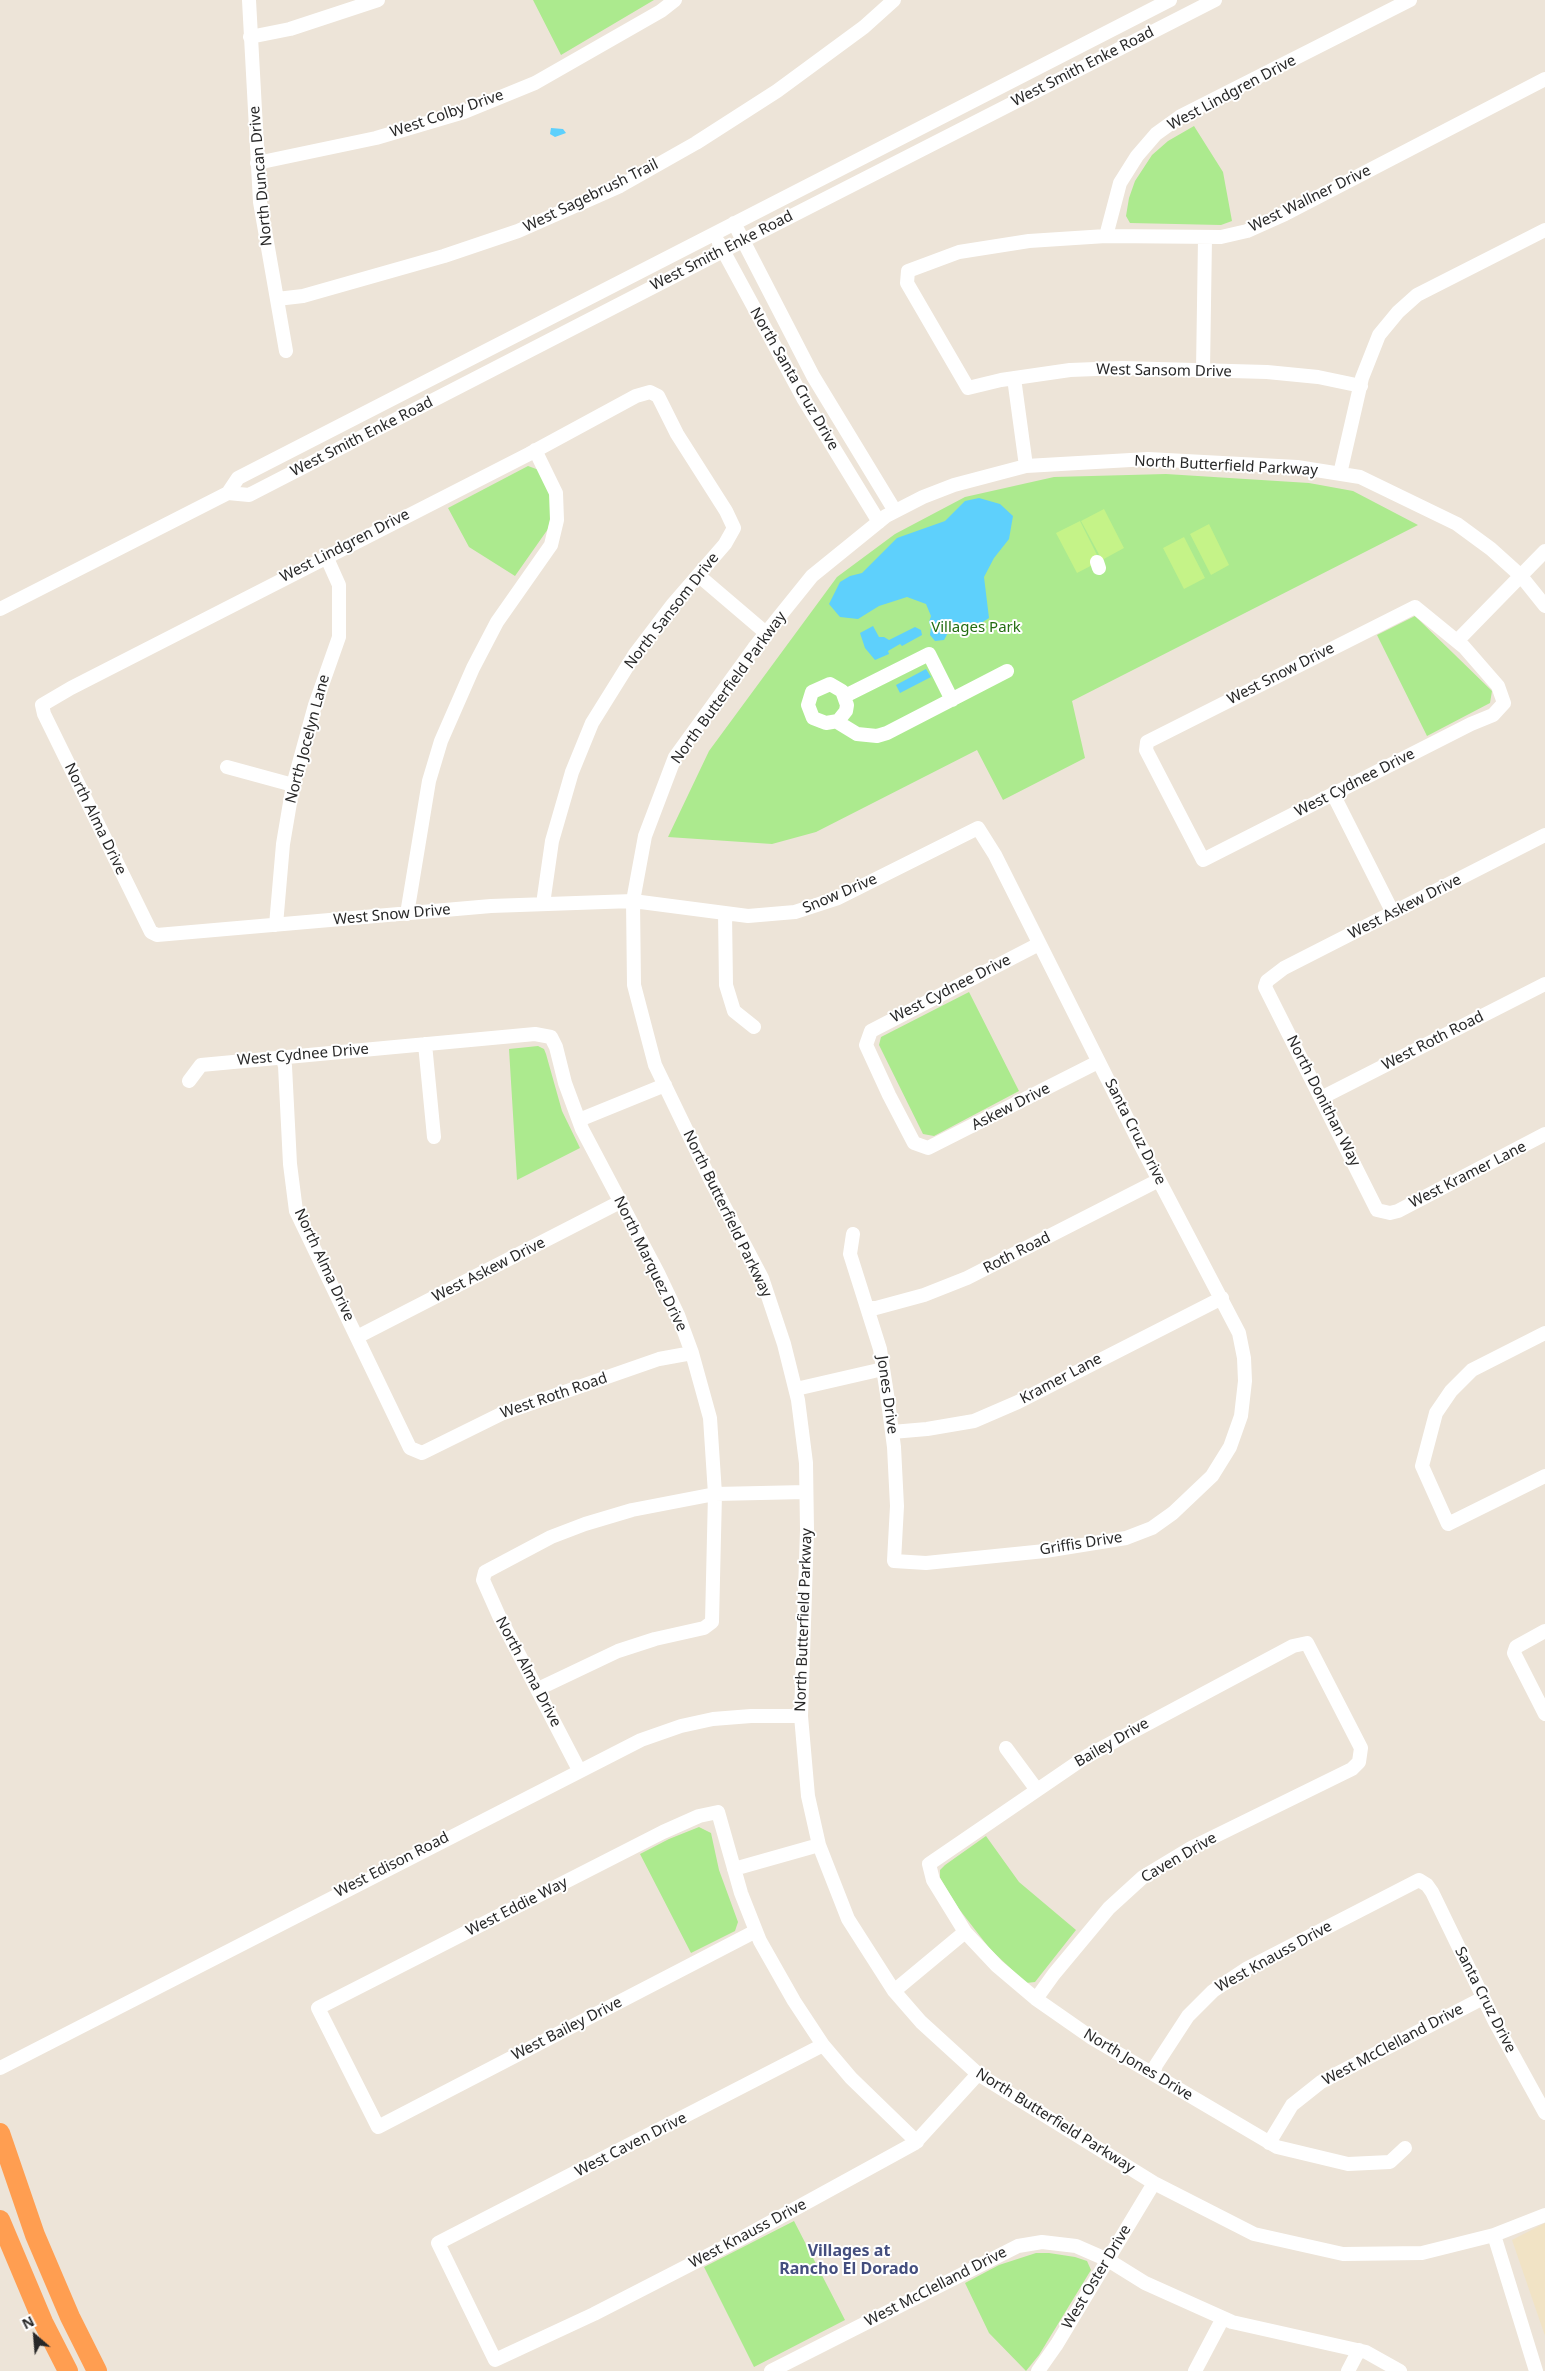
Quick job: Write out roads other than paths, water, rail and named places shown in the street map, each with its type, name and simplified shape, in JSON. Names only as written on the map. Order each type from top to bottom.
[{"type":"highway","points":[[0,2133],[35,2235],[70,2317],[97,2371]]},
{"type":"highway","points":[[0,2220],[42,2322],[68,2371]]},
{"type":"street","name":"North Duncan Drive","points":[[249,0],[260,202],[286,351]]},
{"type":"street","points":[[250,37],[290,29],[378,0]]},
{"type":"street","name":"West Colby Drive","points":[[257,163],[376,138],[464,112],[534,83],[661,11],[675,0]]},
{"type":"street","name":"West Sagebrush Trail","points":[[277,299],[303,296],[444,256],[518,231],[620,186],[696,143],[778,91],[864,27],[894,0]]},
{"type":"street","name":"West Smith Enke Road","points":[[0,610],[228,493],[238,478],[1170,0]]},
{"type":"street","name":"West Smith Enke Road","points":[[228,493],[249,495],[723,250],[1215,0]]},
{"type":"street","name":"West Lindgren Drive","points":[[1106,236],[1120,183],[1137,156],[1156,134],[1181,116],[1410,0]]},
{"type":"street","name":"West Wallner Drive","points":[[968,388],[907,282],[908,271],[959,252],[1029,241],[1106,236],[1221,238],[1247,231],[1285,214],[1545,79]]},
{"type":"street","name":"North Santa Cruz Drive","points":[[734,224],[813,376],[895,511]]},
{"type":"street","points":[[1340,474],[1361,386],[1379,335],[1398,312],[1417,295],[1545,230]]},
{"type":"street","name":"North Santa Cruz Drive","points":[[714,234],[803,398],[879,522]]},
{"type":"street","points":[[1204,370],[1205,238]]},
{"type":"street","name":"West Sansom Drive","points":[[968,388],[1014,378],[1079,370],[1122,368],[1267,372],[1318,377],[1361,386]]},
{"type":"street","points":[[1014,378],[1026,466]]},
{"type":"street","name":"West Lindgren Drive","points":[[42,705],[71,688],[535,450],[636,396],[650,392]]},
{"type":"street","name":"North Sansom Drive","points":[[543,904],[552,841],[572,772],[592,723],[636,654],[730,536],[734,528],[732,520],[677,434],[658,396],[650,392]]},
{"type":"street","points":[[407,914],[429,780],[441,741],[473,668],[497,622],[551,545],[557,520],[556,493],[535,450]]},
{"type":"street","name":"North Butterfield Parkway","points":[[1545,606],[1521,576],[1457,524],[1360,477],[1297,467],[1148,459],[1026,466],[954,485],[895,511],[879,522],[812,576],[766,633],[675,757],[645,836],[633,901],[634,985],[655,1065],[711,1180],[762,1278],[784,1344],[796,1389],[806,1463],[807,1530],[801,1716],[808,1796],[818,1845],[848,1919],[894,1990],[921,2022],[978,2074],[1154,2183],[1254,2234],[1344,2254],[1422,2253],[1494,2235],[1545,2215]]},
{"type":"street","points":[[1457,640],[1545,551]]},
{"type":"street","name":"North Jocelyn Lane","points":[[276,926],[283,844],[293,785],[315,705],[339,637],[338,585],[326,556]]},
{"type":"street","points":[[698,575],[766,633]]},
{"type":"street","name":"West Snow Drive","points":[[1203,860],[1146,750],[1147,742],[1415,607],[1457,640]]},
{"type":"street","name":"West Cydnee Drive","points":[[1203,860],[1462,728],[1494,715],[1504,703],[1498,686],[1457,640]]},
{"type":"street","points":[[845,696],[929,654],[952,700]]},
{"type":"street","points":[[838,721],[857,734],[877,736],[887,733],[1007,671]]},
{"type":"street","points":[[830,684],[842,691],[845,696],[846,711],[838,721],[826,724],[814,718],[810,712],[809,699],[812,692],[830,684]]},
{"type":"street","name":"North Alma Drive","points":[[42,705],[44,714],[151,932]]},
{"type":"street","points":[[227,767],[293,785]]},
{"type":"street","points":[[1334,794],[1393,913]]},
{"type":"street","name":"Snow Drive","points":[[633,901],[748,916],[795,912],[838,898],[978,828]]},
{"type":"street","name":"Santa Cruz Drive","points":[[978,828],[995,855],[1098,1062],[1239,1333],[1245,1381],[1241,1416],[1230,1447]]},
{"type":"street","name":"West Askew Drive","points":[[1267,981],[1284,968],[1545,834]]},
{"type":"street","name":"West Snow Drive","points":[[151,932],[157,936],[491,906],[633,901]]},
{"type":"street","points":[[724,913],[726,985],[734,1011],[754,1028]]},
{"type":"street","name":"West Cydnee Drive","points":[[922,1148],[914,1143],[868,1052],[867,1038],[871,1031],[1039,944]]},
{"type":"street","name":"North Donithan Way","points":[[1267,981],[1265,987],[1377,1210],[1390,1212]]},
{"type":"street","name":"West Roth Road","points":[[1321,1098],[1545,984]]},
{"type":"street","name":"West Cydnee Drive","points":[[189,1080],[201,1065],[535,1034],[551,1037]]},
{"type":"street","name":"North Marquez Drive","points":[[538,1689],[618,1651],[655,1639],[704,1628],[712,1622],[714,1494],[710,1418],[692,1353],[678,1315],[579,1120],[565,1083],[556,1047],[551,1037]]},
{"type":"street","points":[[426,1044],[434,1138]]},
{"type":"street","name":"North Alma Drive","points":[[282,1057],[286,1066],[290,1164],[296,1211],[410,1448],[422,1453]]},
{"type":"street","name":"Askew Drive","points":[[922,1148],[934,1146],[1098,1062]]},
{"type":"street","points":[[579,1120],[665,1085]]},
{"type":"street","name":"West Kramer Lane","points":[[1390,1212],[1398,1211],[1545,1134]]},
{"type":"street","name":"Roth Road","points":[[868,1308],[876,1308],[924,1295],[967,1278],[1159,1180]]},
{"type":"street","name":"West Askew Drive","points":[[357,1337],[620,1202]]},
{"type":"street","name":"Jones Drive","points":[[853,1234],[850,1254],[880,1350],[892,1432],[897,1506],[894,1561]]},
{"type":"street","name":"Kramer Lane","points":[[892,1432],[927,1430],[974,1421],[1018,1402],[1222,1298]]},
{"type":"street","points":[[1545,1333],[1472,1370],[1436,1412],[1422,1466],[1448,1524],[1545,1476]]},
{"type":"street","name":"West Roth Road","points":[[422,1453],[501,1414],[659,1359],[692,1353]]},
{"type":"street","points":[[796,1389],[883,1369]]},
{"type":"street","name":"Griffis Drive","points":[[894,1561],[926,1563],[1045,1551],[1126,1538],[1152,1528],[1173,1513],[1212,1476],[1230,1447]]},
{"type":"street","points":[[714,1494],[806,1492]]},
{"type":"street","name":"North Alma Drive","points":[[579,1770],[499,1616],[483,1580],[485,1572],[525,1550],[585,1524],[632,1510],[714,1494]]},
{"type":"street","points":[[1545,1631],[1516,1647],[1514,1653],[1545,1714]]},
{"type":"street","name":"Bailey Drive","points":[[929,1864],[1036,1790],[1112,1741],[1293,1646],[1307,1643],[1361,1748],[1359,1762]]},
{"type":"street","name":"West Edison Road","points":[[0,2068],[579,1770],[641,1740],[681,1726],[713,1719],[751,1716],[801,1716]]},
{"type":"street","points":[[1006,1748],[1036,1790]]},
{"type":"street","name":"Caven Drive","points":[[1036,1999],[1054,1974],[1109,1908],[1143,1877],[1192,1848],[1352,1769],[1359,1762]]},
{"type":"street","name":"West Eddie Way","points":[[378,2127],[318,2008],[663,1832],[699,1816],[718,1812],[734,1868]]},
{"type":"street","points":[[818,1845],[734,1868],[741,1893],[756,1931],[794,2001],[822,2045],[851,2078],[913,2136],[917,2142]]},
{"type":"street","name":"North Jones Drive","points":[[929,1864],[933,1880],[965,1932],[997,1966],[1036,1999],[1092,2038],[1152,2074],[1277,2147],[1348,2164],[1390,2162],[1405,2148]]},
{"type":"street","name":"West Knauss Drive","points":[[1152,2074],[1188,2016],[1212,1991],[1246,1969],[1419,1880],[1427,1885]]},
{"type":"street","name":"Santa Cruz Drive","points":[[1427,1885],[1483,1998],[1545,2113]]},
{"type":"street","name":"West Bailey Drive","points":[[378,2127],[756,1931]]},
{"type":"street","points":[[894,1990],[965,1932]]},
{"type":"street","name":"West McClelland Drive","points":[[1269,2143],[1292,2105],[1321,2082],[1483,1998]]},
{"type":"street","name":"West Caven Drive","points":[[495,2360],[438,2243],[822,2045]]},
{"type":"street","name":"West Knauss Drive","points":[[495,2360],[594,2314],[740,2239],[917,2142],[978,2074]]},
{"type":"street","name":"West Oster Drive","points":[[1038,2371],[1154,2183]]},
{"type":"street","points":[[1494,2235],[1536,2371]]},
{"type":"street","name":"West McClelland Drive","points":[[770,2371],[1018,2246],[1042,2242],[1076,2246],[1108,2260],[1145,2283],[1223,2318],[1279,2334],[1359,2350],[1400,2371]]},
{"type":"street","points":[[1194,2371],[1223,2318]]},
{"type":"street","points":[[1348,2371],[1359,2350]]},
{"type":"water","points":[[551,128],[563,129],[566,133],[555,137],[550,134]]},
{"type":"water","points":[[979,498],[1000,504],[1013,516],[1009,539],[994,558],[984,577],[989,618],[975,627],[963,622],[950,629],[944,640],[935,641],[930,635],[931,627],[929,622],[931,616],[926,604],[907,597],[879,606],[858,619],[840,617],[829,604],[840,582],[850,576],[862,573],[897,538],[945,521],[965,501]]},
{"type":"water","points":[[873,626],[879,637],[889,640],[915,627],[921,630],[922,635],[902,646],[900,644],[888,651],[889,654],[875,660],[865,648],[860,633]]},
{"type":"water","points":[[926,669],[931,677],[900,693],[896,685]]},
{"type":"district","name":"Villages at Rancho El Dorado","points":[[849,2260]]},
{"type":"park label","name":"Villages Park","points":[[976,628]]}]
